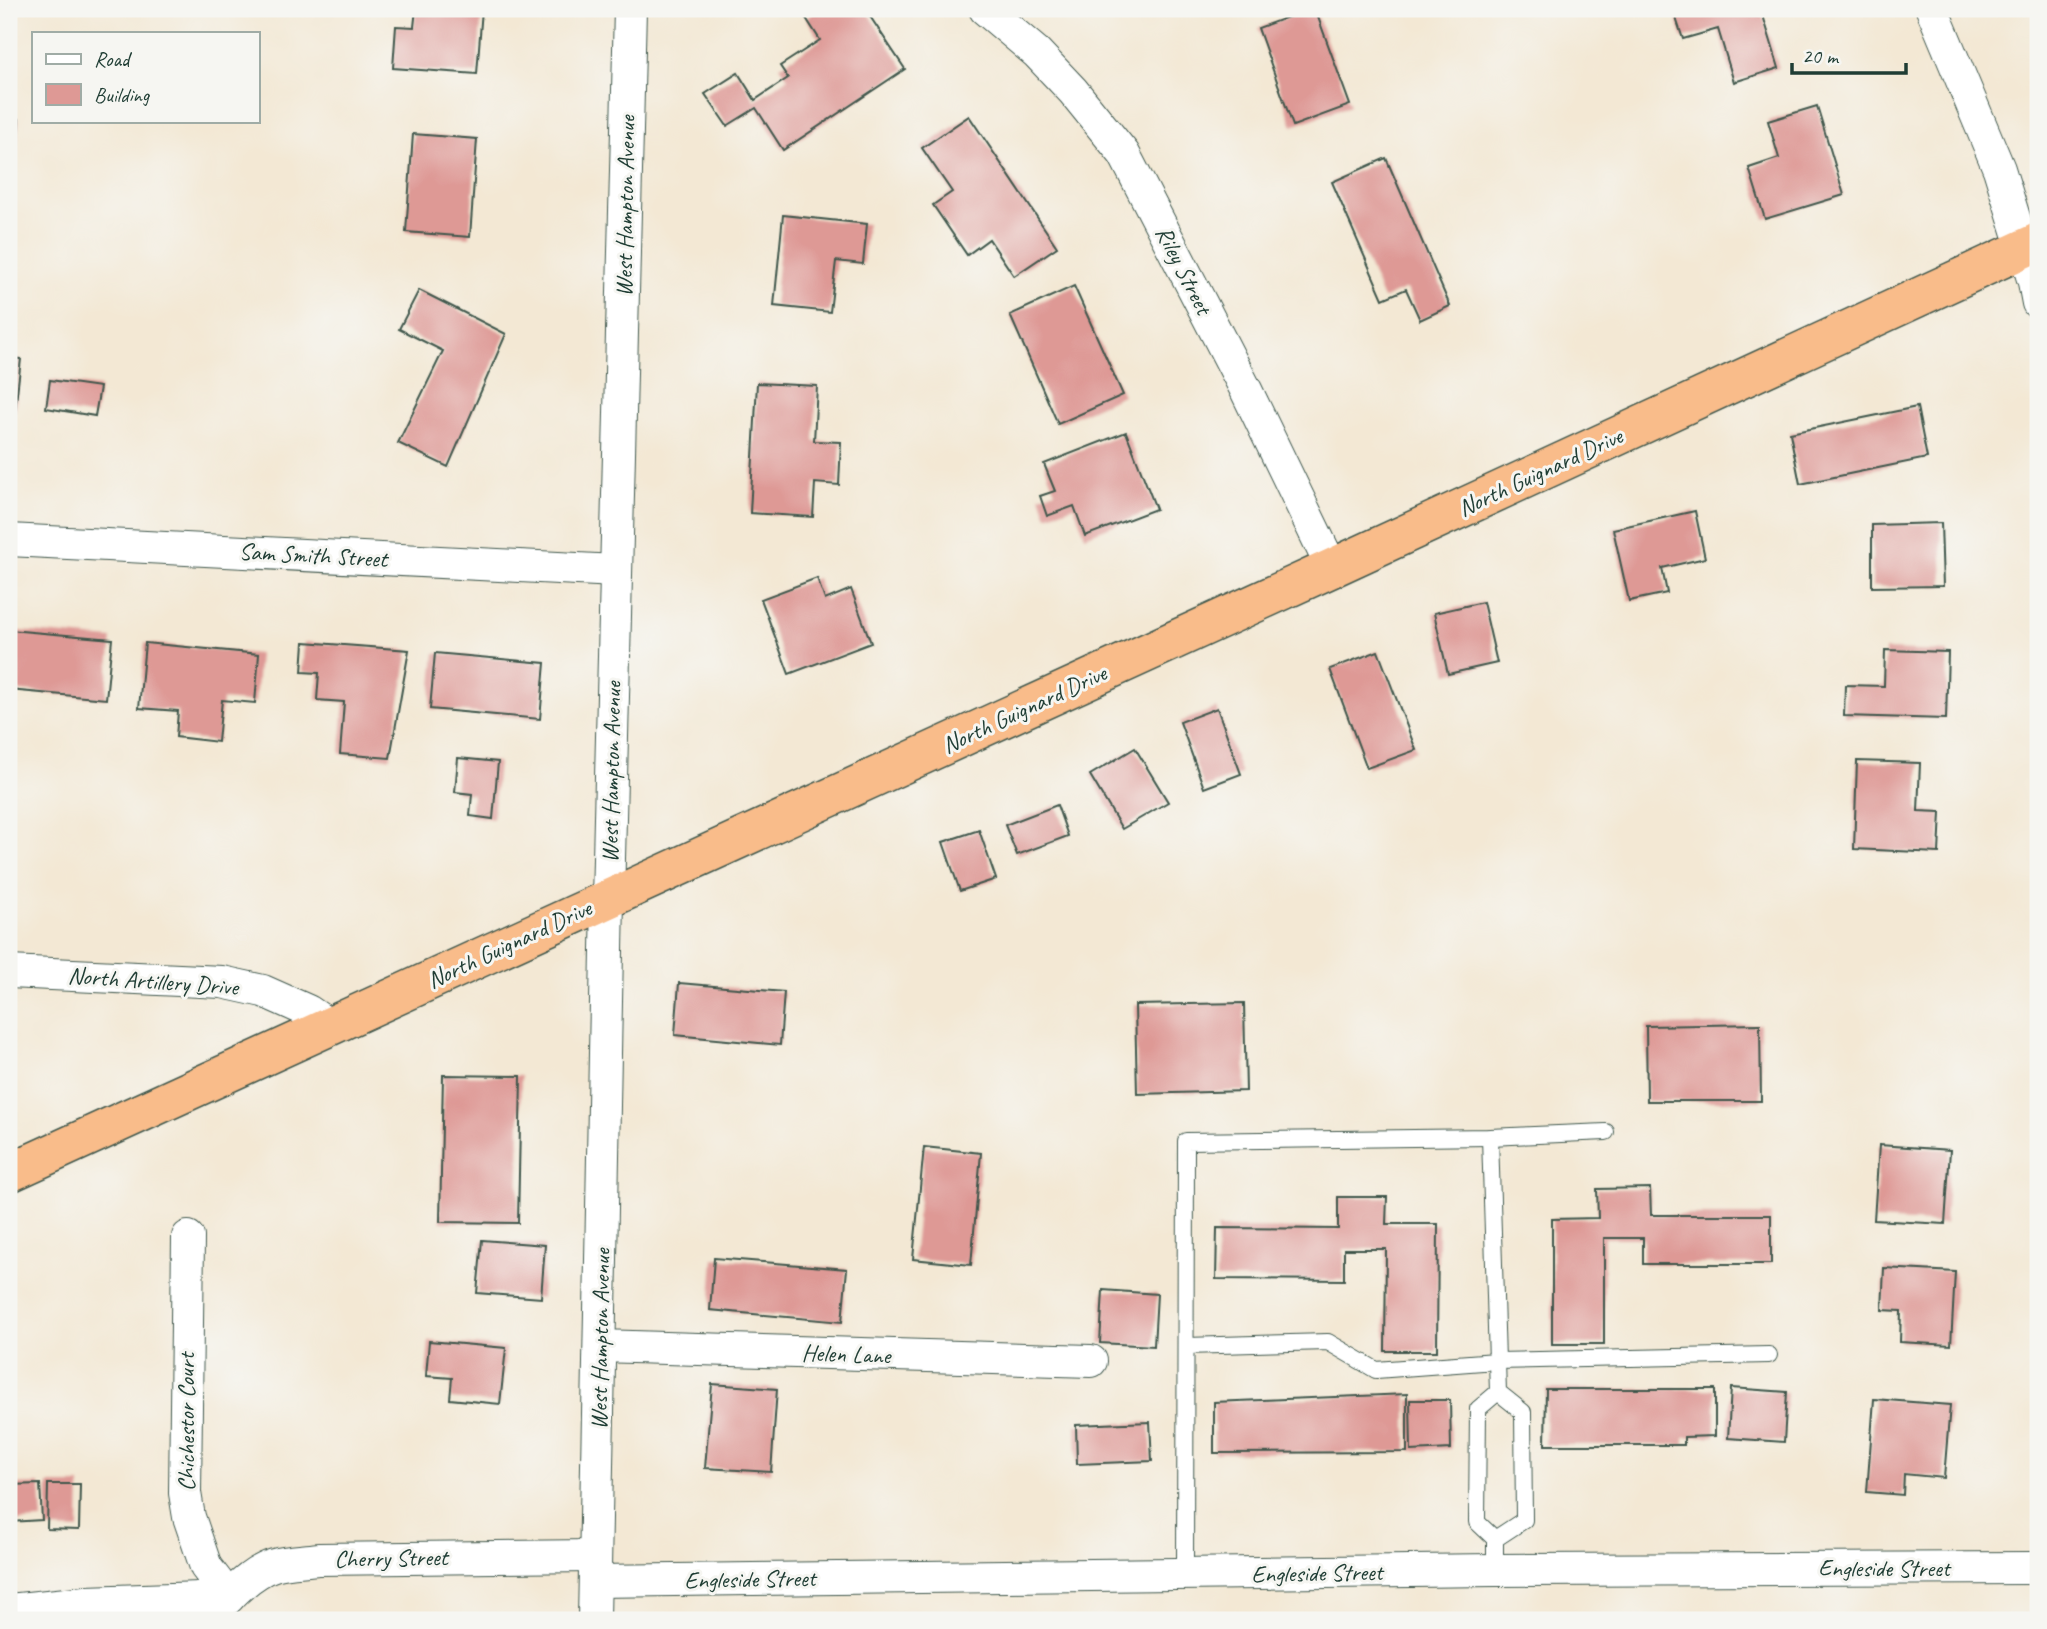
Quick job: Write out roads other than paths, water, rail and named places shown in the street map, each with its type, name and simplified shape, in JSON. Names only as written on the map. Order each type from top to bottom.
[{"type":"highway","name":"North Guignard Drive","points":[[9,1172],[1332,568],[2031,245]]},
{"type":"street","name":"West Hampton Avenue","points":[[594,1620],[608,899],[630,9]]},
{"type":"street","name":"Riley Street","points":[[985,9],[1037,53],[1073,90],[1124,154],[1245,390],[1332,568]]},
{"type":"street","points":[[1932,9],[2031,245],[2038,303]]},
{"type":"street","name":"Sam Smith Street","points":[[9,540],[616,571]]},
{"type":"street","name":"North Artillery Drive","points":[[9,972],[222,982],[263,991],[308,1011],[330,1026]]},
{"type":"street","name":"Chichestor Court","points":[[188,1237],[185,1493],[189,1517],[206,1567],[229,1597]]},
{"type":"street","name":"Helen Lane","points":[[600,1346],[1091,1361]]},
{"type":"street","name":"Cherry Street","points":[[207,1620],[257,1574],[274,1565],[317,1559],[595,1568]]},
{"type":"street","name":"Engleside Street","points":[[595,1568],[1185,1576],[1495,1570],[2038,1567]]},
{"type":"street","points":[[9,1610],[86,1602],[229,1597]]},
{"type":"lane","points":[[1185,1576],[1186,1141],[1490,1137],[1606,1132]]},
{"type":"lane","points":[[1490,1137],[1498,1392],[1523,1412],[1524,1520],[1495,1539]]},
{"type":"lane","points":[[1186,1346],[1328,1342],[1376,1370],[1496,1361],[1769,1355]]},
{"type":"lane","points":[[1495,1570],[1495,1539],[1477,1522],[1478,1409],[1498,1392]]}]
